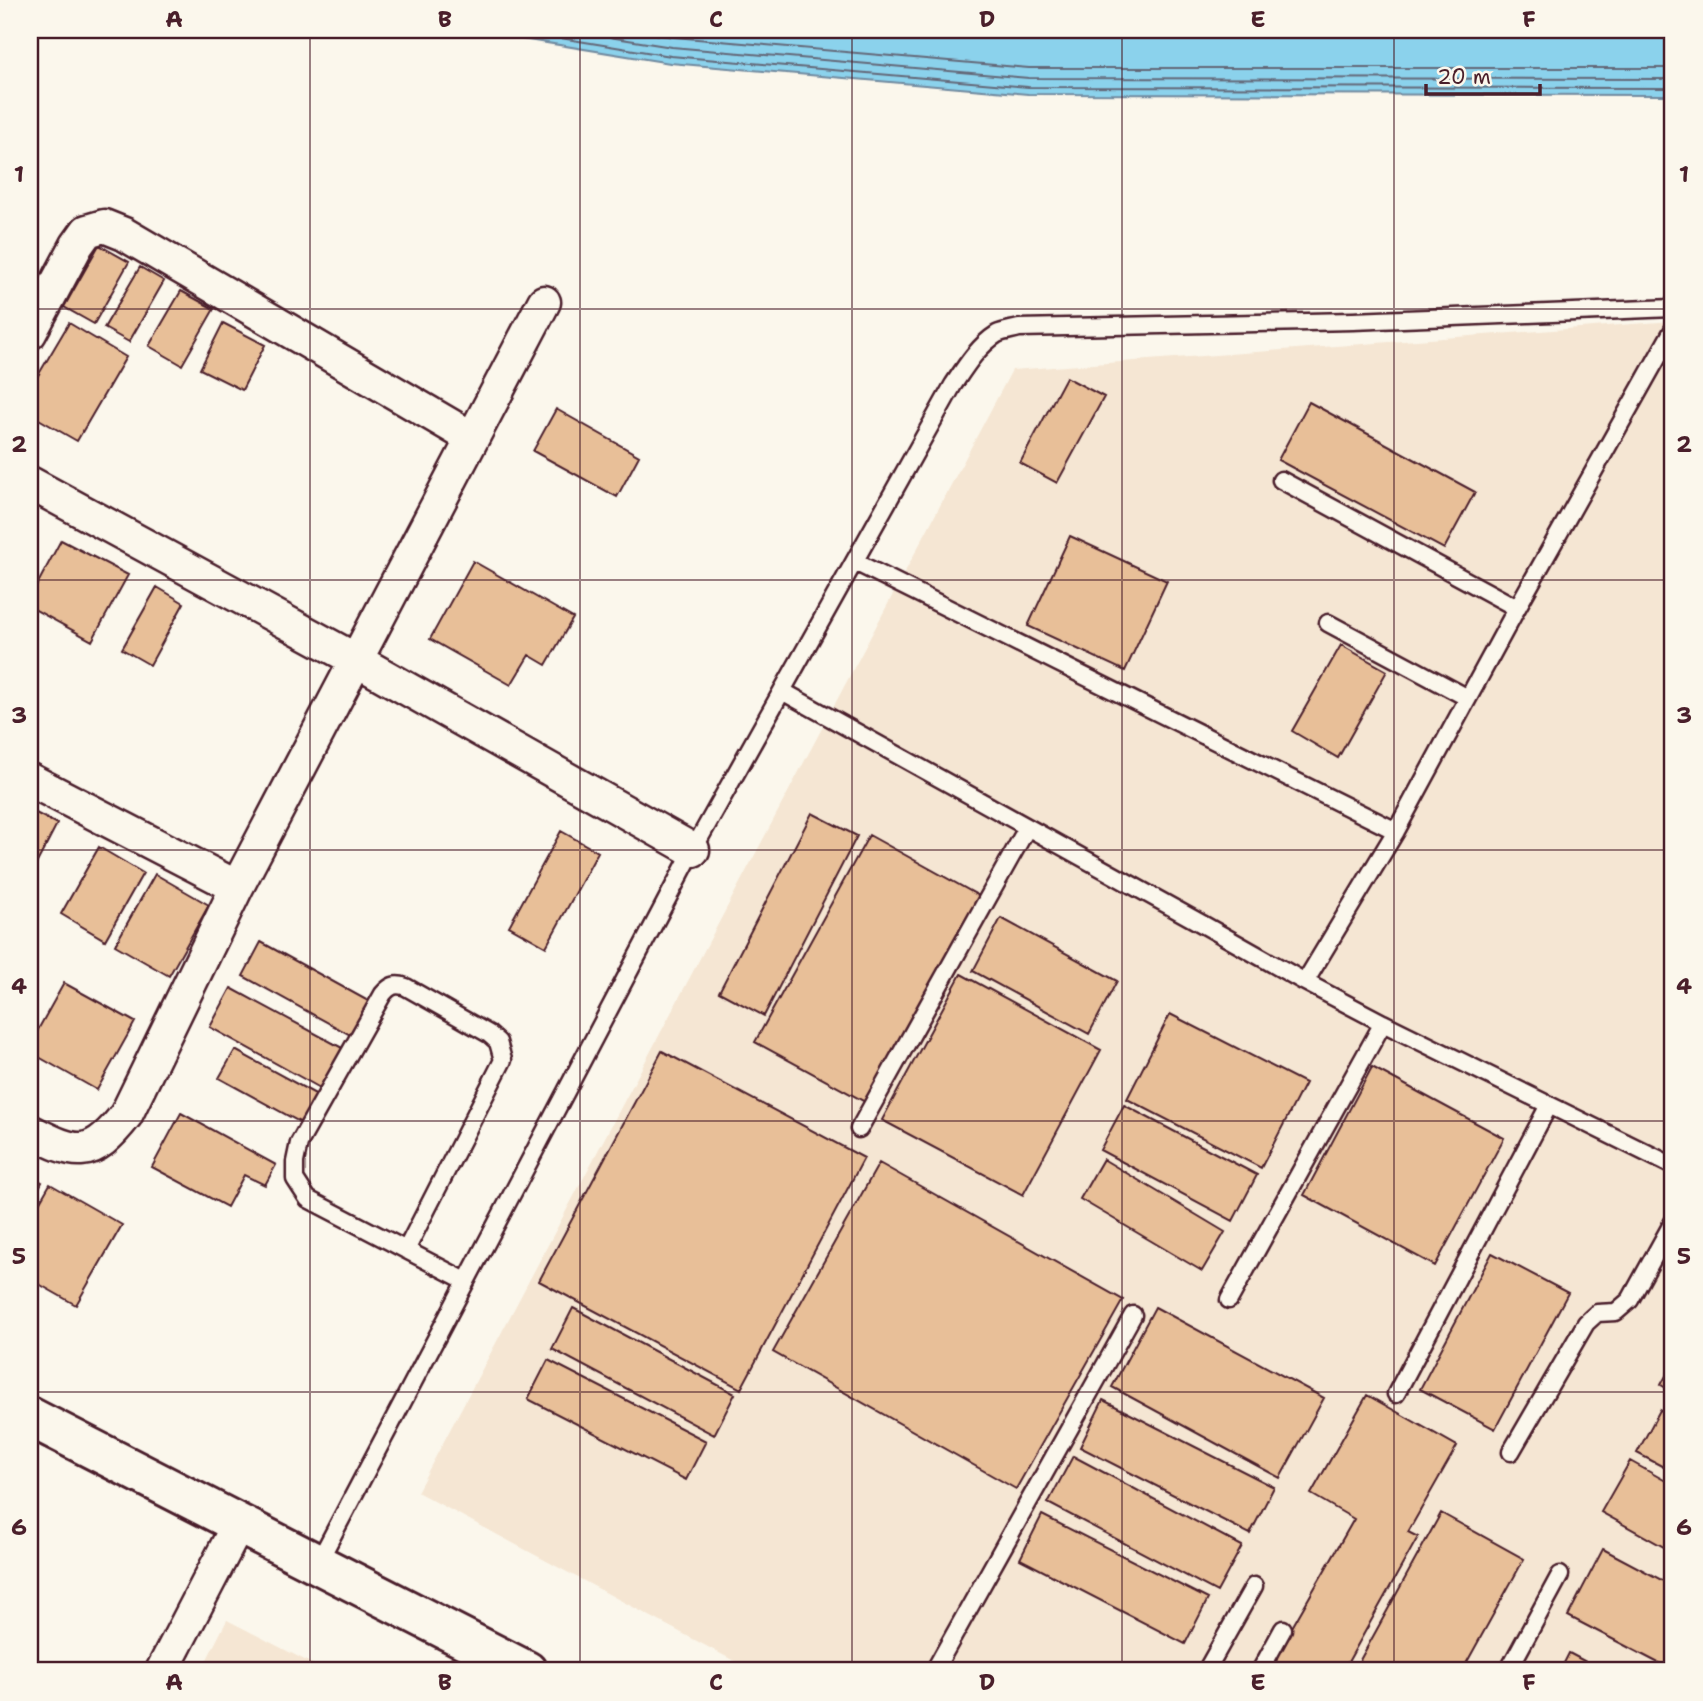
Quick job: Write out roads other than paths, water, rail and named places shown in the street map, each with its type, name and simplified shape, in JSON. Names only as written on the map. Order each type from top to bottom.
[{"type":"street","points":[[30,333],[77,245],[87,231],[104,226],[124,234],[472,438]]},
{"type":"street","points":[[30,1130],[74,1150],[93,1147],[112,1133],[126,1115],[237,887],[544,302]]},
{"type":"street","points":[[30,483],[356,660],[693,850]]},
{"type":"street","points":[[30,780],[237,887]]},
{"type":"street","points":[[30,1417],[527,1671]]},
{"type":"street","points":[[162,1671],[238,1525]]},
{"type":"lane","points":[[318,1563],[693,850],[953,385],[970,359],[985,343],[999,333],[1019,328],[1353,321],[1673,308]]},
{"type":"lane","points":[[1305,982],[1396,831],[1517,607],[1673,330]]},
{"type":"lane","points":[[1281,480],[1517,607]]},
{"type":"lane","points":[[855,562],[1396,831]]},
{"type":"lane","points":[[1328,623],[1468,698]]},
{"type":"lane","points":[[782,691],[1305,982],[1673,1166]]},
{"type":"lane","points":[[859,1129],[1027,828]]},
{"type":"lane","points":[[405,1250],[503,1060],[498,1042],[489,1034],[398,984],[392,985],[383,994],[299,1143],[295,1179],[308,1199],[405,1250],[466,1281]]},
{"type":"lane","points":[[1229,1300],[1383,1023]]},
{"type":"lane","points":[[1396,1394],[1549,1105]]},
{"type":"lane","points":[[1511,1452],[1586,1323],[1597,1313],[1616,1312],[1630,1300],[1673,1222]]},
{"type":"lane","points":[[934,1671],[1133,1315]]},
{"type":"lane","points":[[1508,1671],[1560,1575]]},
{"type":"lane","points":[[1206,1671],[1254,1586]]},
{"type":"lane","points":[[1260,1671],[1283,1629]]},
{"type":"water","points":[[467,30],[1673,30],[1673,95],[1028,94],[670,63]]}]
